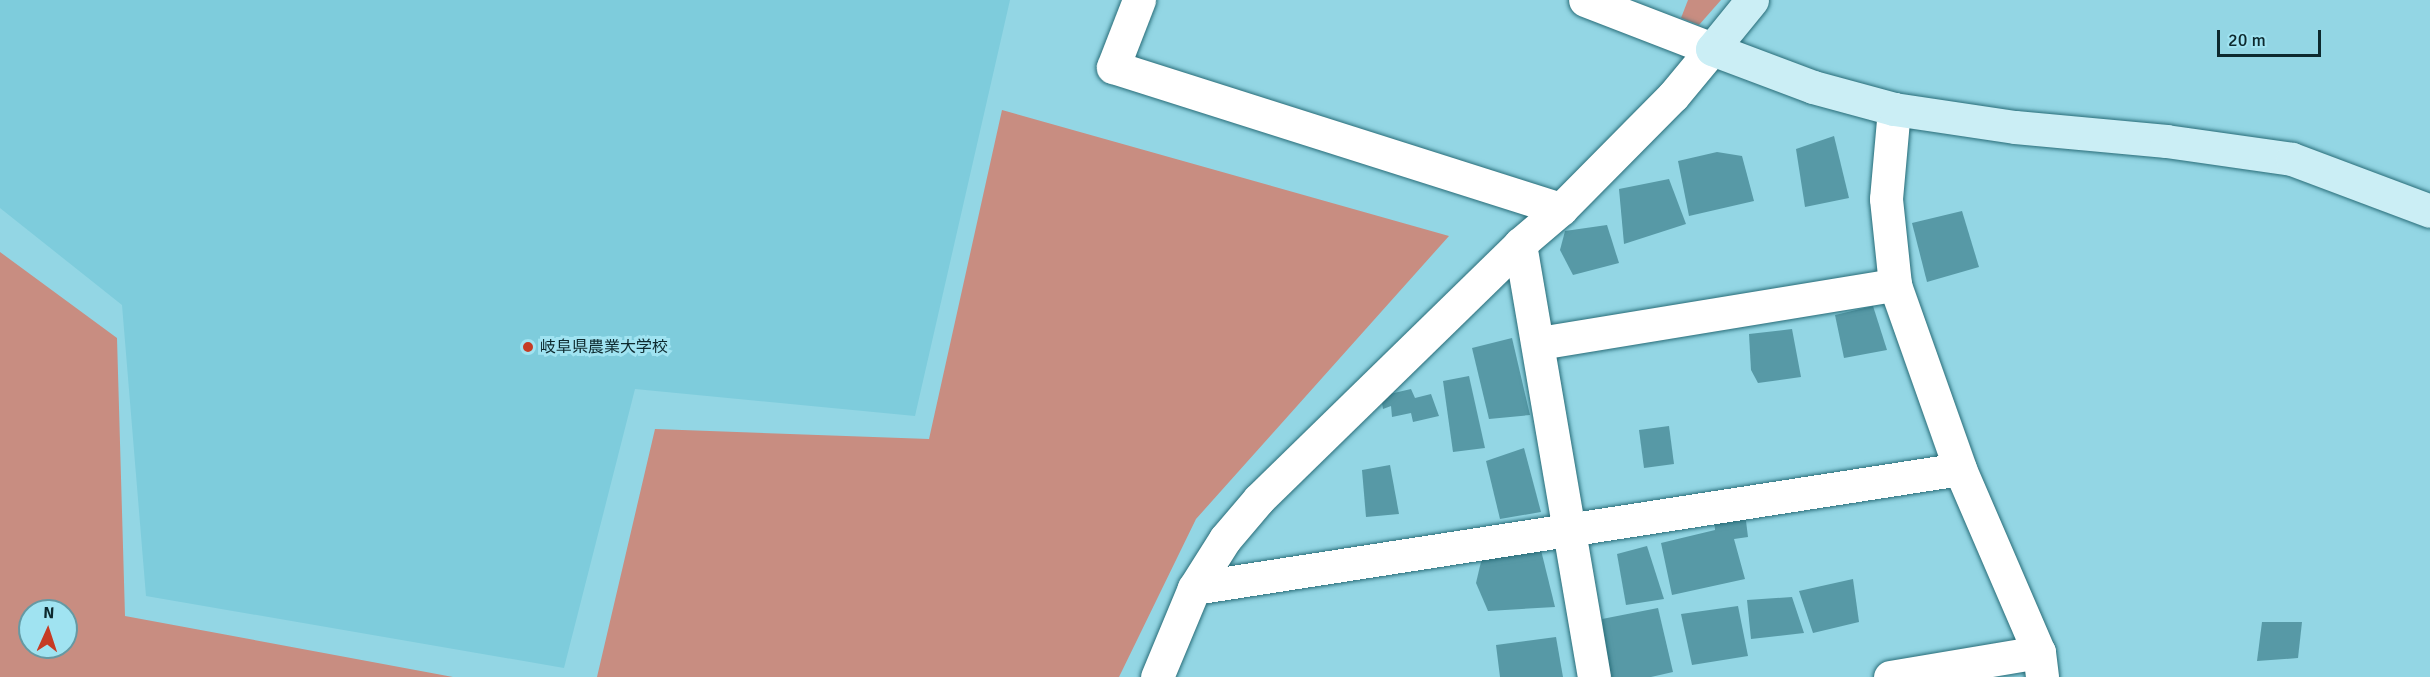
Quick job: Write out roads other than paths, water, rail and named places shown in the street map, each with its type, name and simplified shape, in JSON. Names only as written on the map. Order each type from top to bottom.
[{"type":"street","points":[[1139,0],[1113,67],[1561,209]]},
{"type":"street","points":[[1585,0],[1813,87],[1894,109],[2015,128],[2166,141],[2292,159],[2430,211]]},
{"type":"street","points":[[1157,677],[1194,588],[1225,539],[1259,499],[1521,244],[1561,209],[1673,96],[1752,0]]},
{"type":"street","points":[[1890,677],[2041,664],[1960,470],[1895,285],[1886,199],[1894,109]]},
{"type":"street","points":[[1521,244],[1594,677]]},
{"type":"street","points":[[1539,343],[1895,285]]},
{"type":"street","points":[[1194,588],[1960,470]]},
{"type":"place","name":"岐阜県農業大学校","points":[[528,347]]}]
